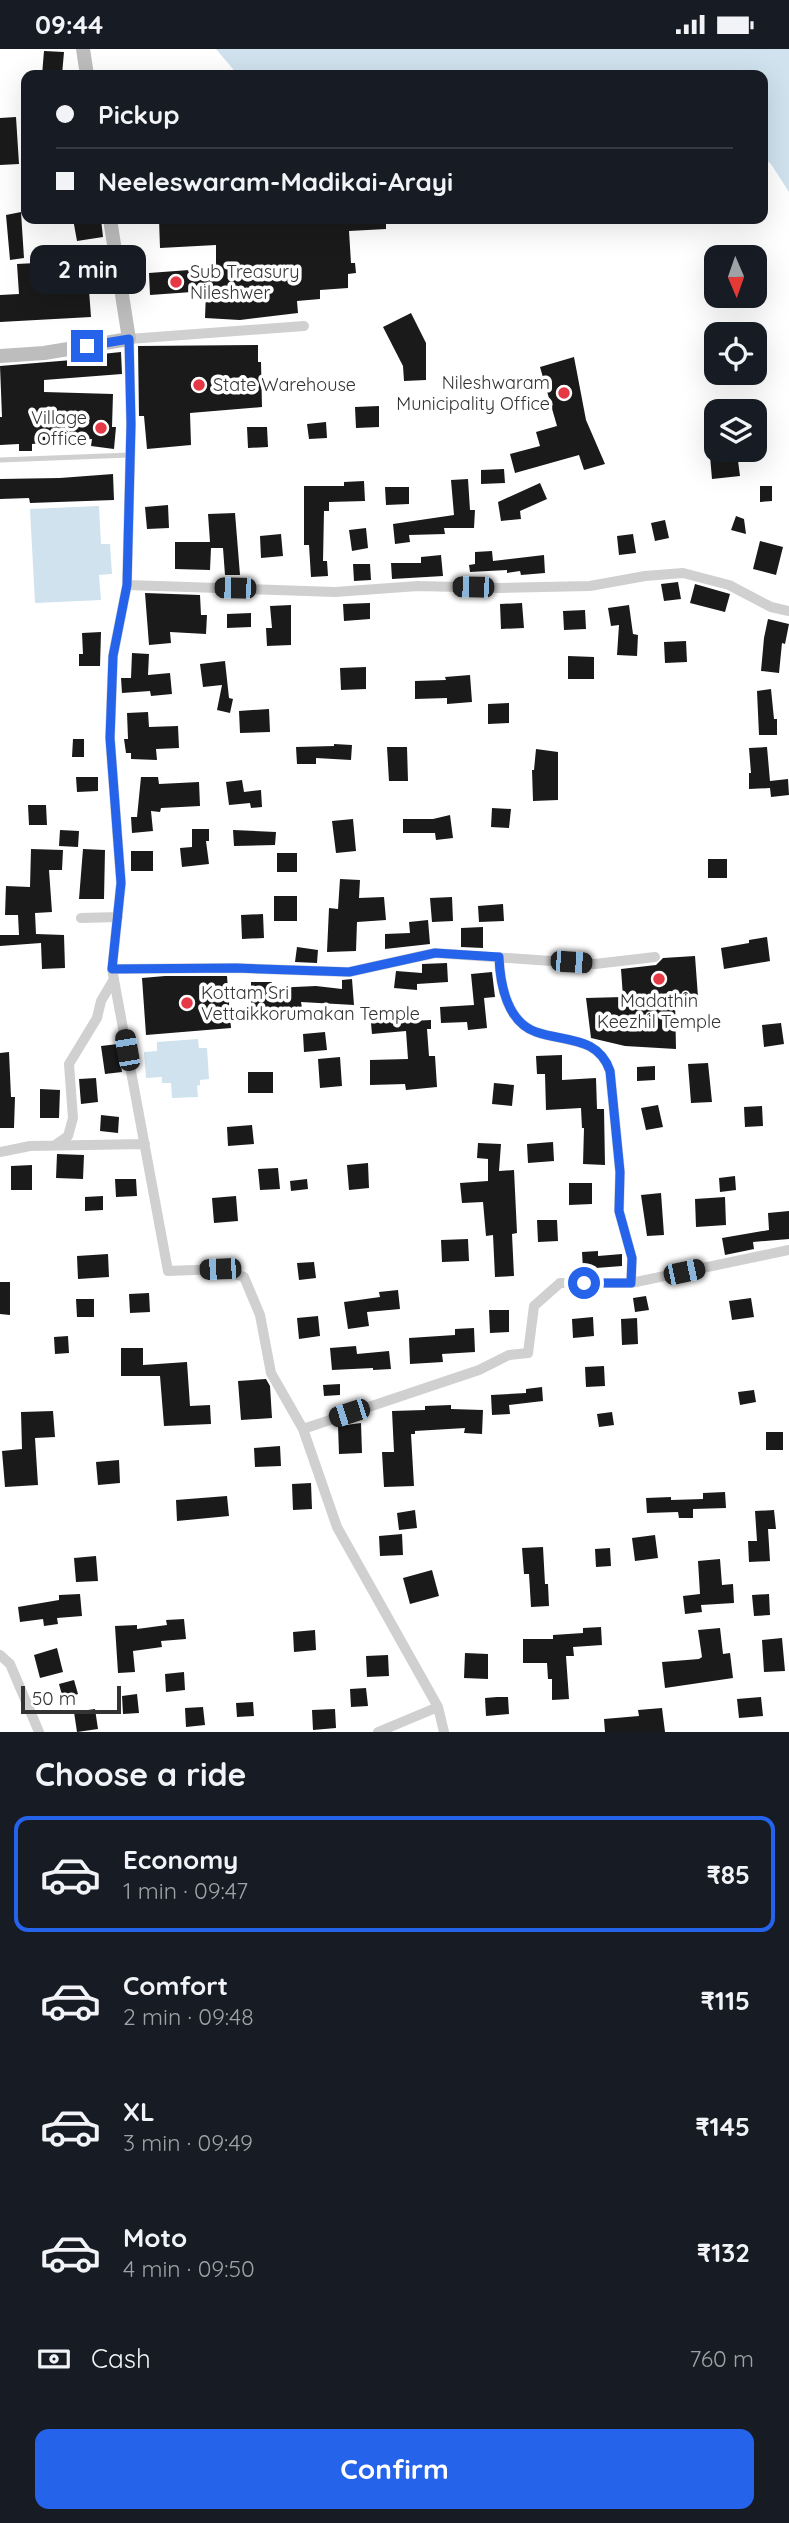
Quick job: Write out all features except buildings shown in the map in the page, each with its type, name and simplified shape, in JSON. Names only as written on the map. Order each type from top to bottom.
[{"type":"main road","points":[[83,49],[86,70]]},
{"type":"main road","points":[[0,356],[44,353],[129,339],[111,224]]},
{"type":"street","points":[[304,326],[129,339],[127,585],[113,656],[110,738],[121,883],[113,974],[168,1271],[220,1269],[244,1277],[260,1315],[271,1373],[303,1429],[337,1527],[438,1707],[444,1732]]},
{"type":"street","points":[[127,585],[335,592],[418,586],[590,586],[646,576],[683,573],[729,586],[772,607],[789,611]]},
{"type":"street","points":[[81,918],[118,917]]},
{"type":"street","points":[[113,974],[236,968],[349,972],[435,953],[595,964],[655,957]]},
{"type":"street","points":[[499,957],[503,994],[521,1023],[536,1032],[567,1037],[606,1057],[610,1071],[620,1172],[619,1211],[632,1258],[631,1283]]},
{"type":"street","points":[[55,1145],[68,1136],[74,1118],[69,1064],[97,1018],[113,974]]},
{"type":"street","points":[[0,1152],[30,1146],[145,1145]]},
{"type":"street","points":[[303,1429],[479,1370],[509,1355],[528,1353],[534,1306],[560,1283],[631,1283],[789,1250]]},
{"type":"street","points":[[0,1655],[10,1664],[39,1732]]},
{"type":"street","points":[[378,1732],[438,1707]]},
{"type":"lane","points":[[0,460],[130,455]]},
{"type":"water","points":[[216,49],[789,49],[789,192],[768,162],[768,70],[234,70]]},
{"type":"water","points":[[99,506],[101,544],[110,544],[112,574],[99,575],[101,600],[35,603],[30,509]]},
{"type":"water","points":[[198,1039],[199,1048],[207,1048],[209,1079],[200,1080],[200,1085],[197,1086],[198,1097],[172,1098],[171,1083],[162,1083],[162,1077],[146,1078],[144,1052],[157,1051],[157,1042]]},
{"type":"place","name":"Sub Treasury Nileshwer","points":[[176,282]]},
{"type":"place","name":"State Warehouse","points":[[199,385]]},
{"type":"place","name":"Nileshwaram Municipality Office","points":[[564,393]]},
{"type":"place","name":"Village Office","points":[[101,428]]},
{"type":"place","name":"Madathin Keezhil Temple","points":[[659,979]]},
{"type":"place","name":"Kottam Sri Vettaikkorumakan Temple","points":[[187,1003]]},
{"type":"route","points":[[87,346],[129,339],[131,424],[127,585],[113,656],[110,738],[121,883],[112,969],[236,968],[349,972],[435,953],[499,957],[503,994],[521,1023],[536,1032],[567,1037],[587,1045],[606,1057],[610,1071],[620,1172],[619,1211],[632,1258],[631,1283],[584,1283]]}]
